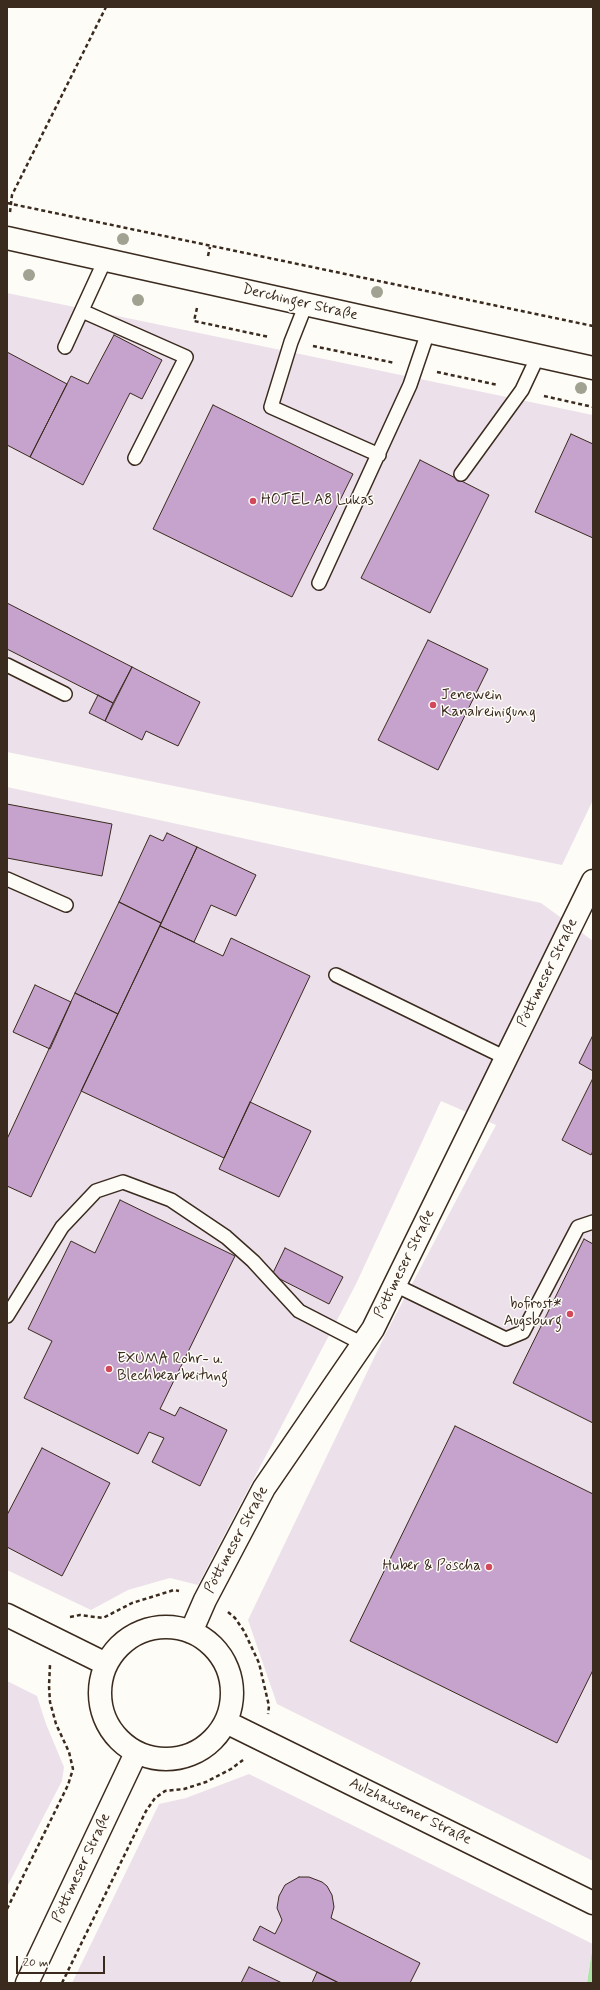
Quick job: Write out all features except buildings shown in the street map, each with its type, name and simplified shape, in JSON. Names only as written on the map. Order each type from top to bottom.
[{"type":"street","name":"Derchinger Straße","points":[[7,238],[593,368]]},
{"type":"street","name":"Pöttmeser Straße","points":[[191,1632],[205,1600],[264,1488],[373,1329],[593,881]]},
{"type":"street","points":[[7,1615],[106,1664]]},
{"type":"street","points":[[172,1627],[191,1632],[207,1640],[219,1654],[228,1670],[232,1693],[232,1705],[226,1722],[214,1740],[198,1752],[178,1759],[157,1759],[136,1753],[120,1740],[107,1724],[101,1704],[100,1690],[100,1684],[106,1664],[118,1648],[133,1636],[152,1628],[172,1627]]},
{"type":"street","name":"Aulzhausener Straße","points":[[226,1722],[593,1903]]},
{"type":"street","name":"Pöttmeser Straße","points":[[27,1983],[136,1753]]},
{"type":"lane","points":[[65,347],[105,260]]},
{"type":"lane","points":[[306,304],[291,342],[272,407],[378,455]]},
{"type":"lane","points":[[82,311],[186,357],[135,458]]},
{"type":"lane","points":[[319,583],[410,385],[428,332]]},
{"type":"lane","points":[[461,474],[522,390],[538,356]]},
{"type":"lane","points":[[7,665],[65,694]]},
{"type":"lane","points":[[7,878],[66,905]]},
{"type":"lane","points":[[336,975],[506,1058]]},
{"type":"lane","points":[[7,1316],[62,1227],[96,1191],[123,1182],[170,1200],[226,1237],[253,1261],[299,1311],[363,1344]]},
{"type":"lane","points":[[395,1285],[506,1339],[523,1332],[578,1228],[593,1222]]},
{"type":"path","points":[[12,195],[106,7]]},
{"type":"path","points":[[7,203],[593,326]]},
{"type":"path","points":[[7,1909],[68,1785],[73,1769],[69,1752],[56,1724],[50,1702],[49,1669],[59,1640],[70,1617],[80,1615],[102,1618],[132,1603],[174,1590],[188,1592],[228,1611],[235,1618],[252,1645],[259,1663],[269,1706],[267,1718],[250,1752],[242,1763],[206,1782],[165,1791],[154,1798],[146,1811],[62,1983]]},
{"type":"shaded area","points":[[7,293],[593,415],[593,800],[562,865],[7,752]]},
{"type":"shaded area","points":[[7,787],[541,903],[593,941],[593,1861],[277,1704],[248,1620],[385,1335],[496,1125],[441,1101],[356,1284],[198,1585],[170,1578],[128,1590],[91,1610],[7,1570]]},
{"type":"shaded area","points":[[7,1681],[37,1696],[46,1724],[64,1767],[62,1781],[7,1887]]},
{"type":"shaded area","points":[[249,1774],[593,1944],[587,1983],[72,1983],[159,1804],[186,1798]]},
{"type":"green space","points":[[593,1944],[593,1983],[587,1983]]},
{"type":"place","name":"HOTEL A8 Lukas","points":[[253,501]]},
{"type":"place","name":"Jenewein Kanalreinigung","points":[[433,705]]},
{"type":"place","name":"bofrost* Augsburg","points":[[570,1314]]},
{"type":"place","name":"EXUMA Rohr- u. Blechbearbeitung","points":[[109,1369]]},
{"type":"place","name":"Huber & Pöscha","points":[[489,1567]]}]
